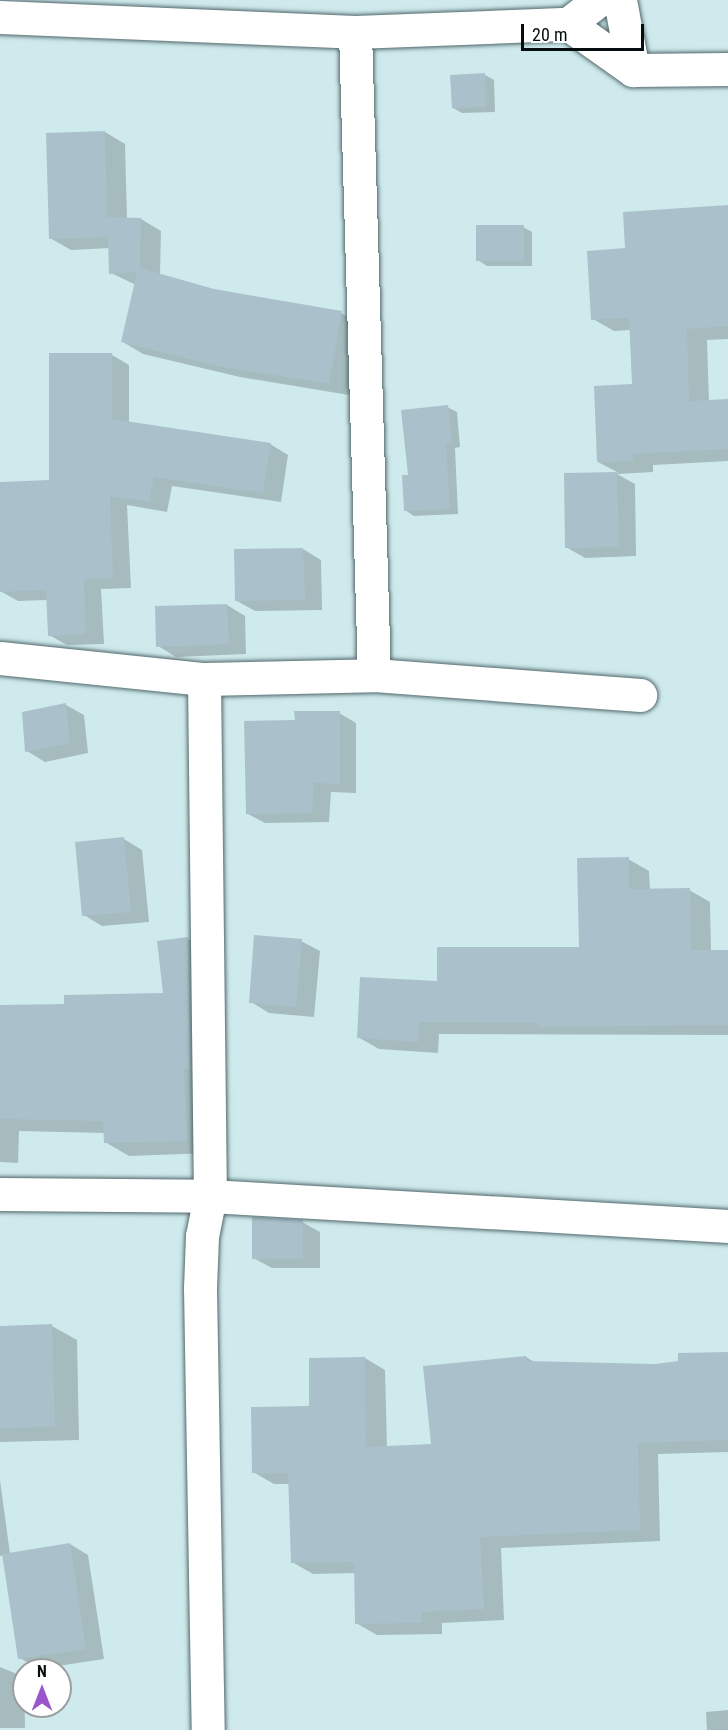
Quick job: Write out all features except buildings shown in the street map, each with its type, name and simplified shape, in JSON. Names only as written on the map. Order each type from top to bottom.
[{"type":"street","points":[[0,17],[225,13],[355,32],[568,24],[599,0]]},
{"type":"street","points":[[620,0],[633,70]]},
{"type":"street","points":[[568,24],[633,70],[728,69]]},
{"type":"street","points":[[355,32],[374,675]]},
{"type":"street","points":[[0,658],[204,679],[374,675],[640,695]]},
{"type":"street","points":[[204,679],[210,1196],[201,1236],[200,1288],[208,1730]]},
{"type":"street","points":[[0,1194],[210,1196],[728,1226]]}]
